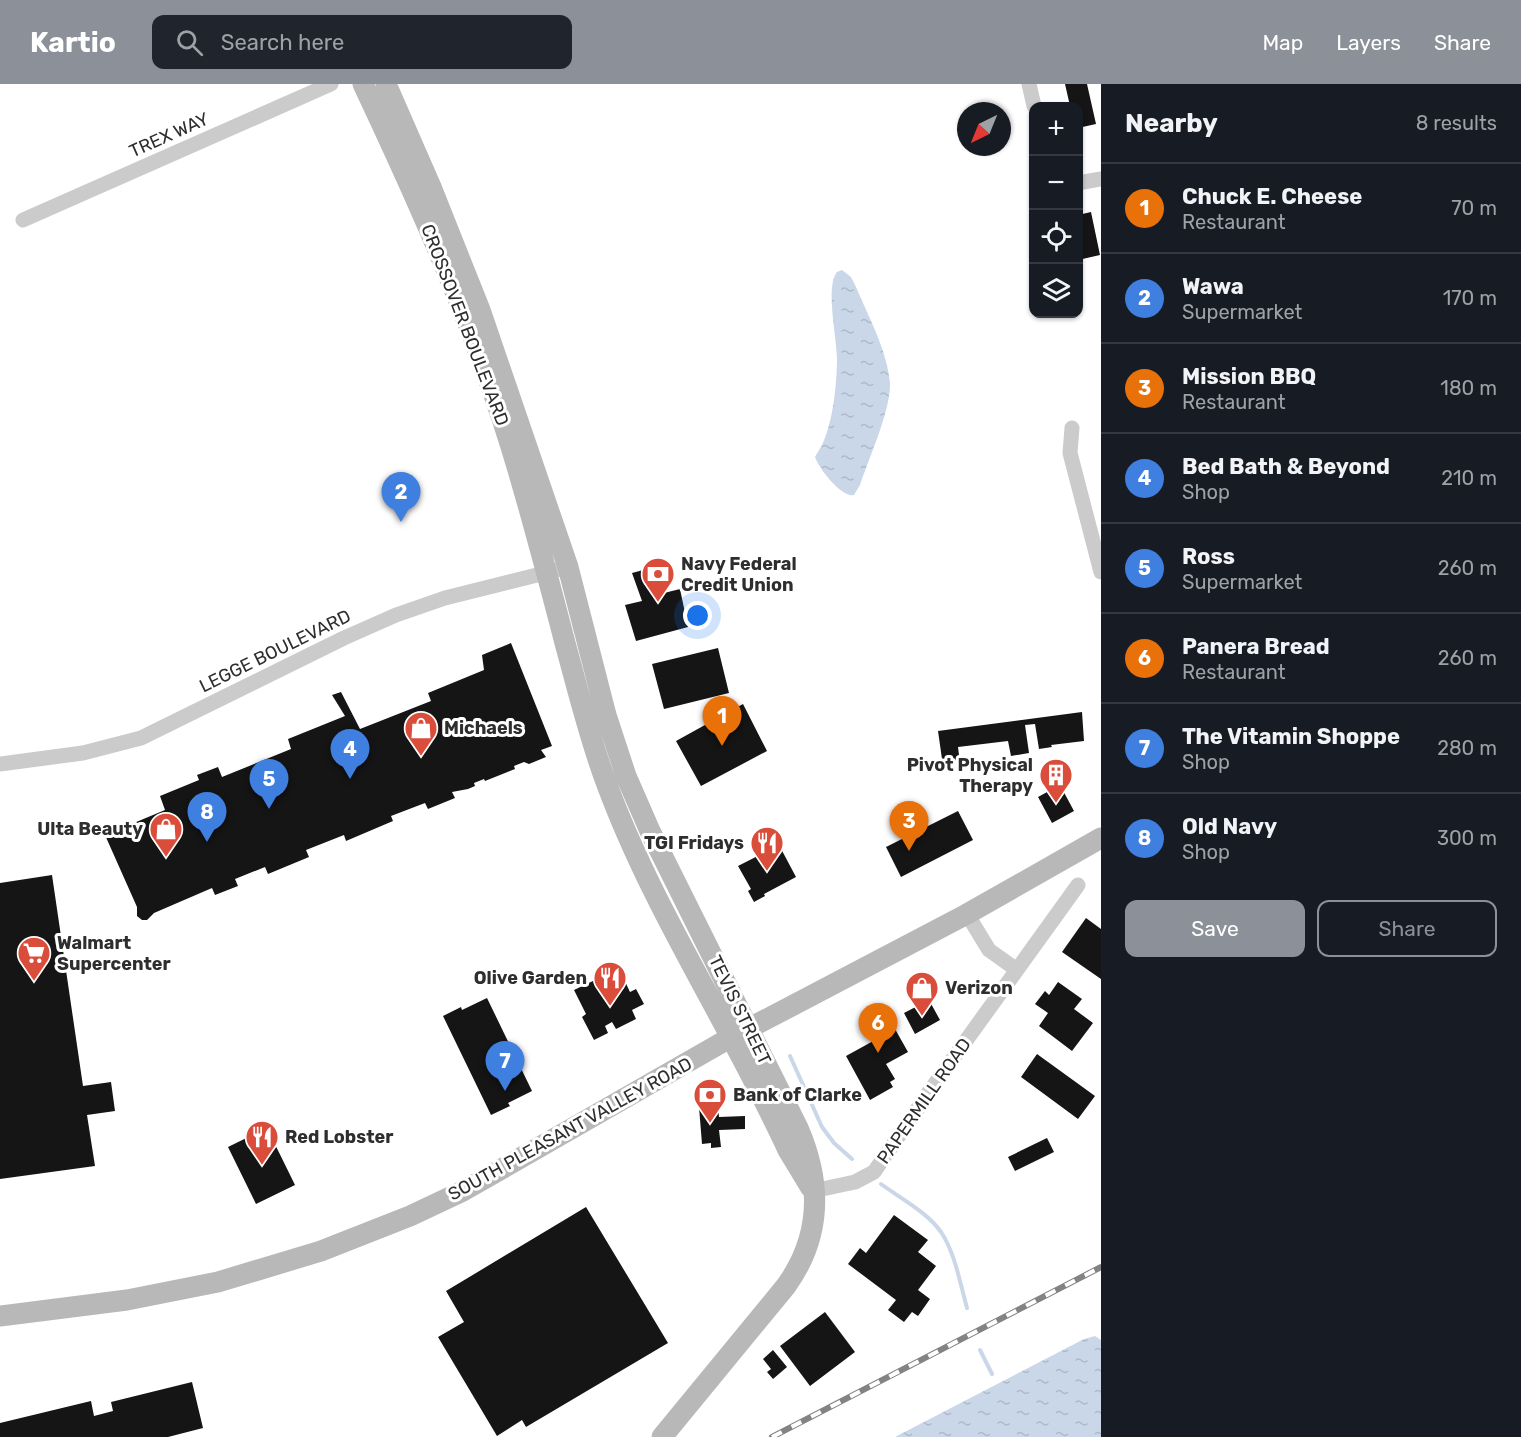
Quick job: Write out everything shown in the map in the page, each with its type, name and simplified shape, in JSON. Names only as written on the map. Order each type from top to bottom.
[{"type":"main road","name":"CROSSOVER BOULEVARD","points":[[363,84],[396,154],[458,299],[517,467],[547,573]]},
{"type":"main road","name":"CROSSOVER BOULEVARD","points":[[386,84],[431,187],[473,293],[568,567]]},
{"type":"main road","name":"TEVIS STREET","points":[[568,567],[606,715],[626,776],[740,1033]]},
{"type":"main road","name":"TEVIS STREET","points":[[547,573],[587,725],[606,782],[659,900],[807,1149],[812,1166],[813,1191]]},
{"type":"main road","name":"SOUTH PLEASANT VALLEY ROAD","points":[[0,1316],[127,1300],[191,1288],[283,1264],[344,1243],[410,1216],[463,1191],[740,1033],[967,914],[1101,838]]},
{"type":"main road","points":[[664,1436],[795,1274],[812,1233],[813,1191]]},
{"type":"street","name":"TREX WAY","points":[[22,220],[331,84]]},
{"type":"street","points":[[1029,84],[1033,102]]},
{"type":"street","points":[[1072,428],[1070,453],[1101,572]]},
{"type":"street","name":"LEGGE BOULEVARD","points":[[0,764],[83,753],[141,738],[344,638],[396,615],[445,598],[568,567]]},
{"type":"street","name":"PAPERMILL ROAD","points":[[813,1191],[855,1182],[874,1172],[1078,885]]},
{"type":"street","points":[[967,914],[989,950],[1017,970]]},
{"type":"water","points":[[842,270],[851,277],[872,322],[885,358],[890,383],[883,420],[860,485],[854,495],[849,495],[837,487],[815,457],[826,436],[834,403],[837,358],[832,289],[837,272]]},
{"type":"water","points":[[1095,1336],[1101,1340],[1101,1437],[895,1437],[1084,1339]]},
{"type":"building","points":[[1065,84],[1087,84],[1096,124],[1083,127],[1083,102],[1069,102]]},
{"type":"building","points":[[1091,212],[1100,255],[1083,259],[1083,214]]},
{"type":"building","name":"Navy Federal Credit Union","points":[[647,569],[656,595],[680,589],[688,627],[636,641],[625,605],[642,601],[632,573]]},
{"type":"building","points":[[511,643],[552,746],[541,750],[546,757],[529,764],[524,762],[514,766],[515,769],[474,783],[475,786],[468,789],[452,792],[455,798],[428,809],[425,803],[391,816],[393,821],[346,841],[344,835],[306,850],[309,857],[268,874],[265,867],[235,879],[238,886],[215,895],[212,888],[154,913],[147,920],[142,920],[137,916],[137,907],[105,835],[165,810],[160,796],[199,780],[197,775],[218,767],[222,777],[291,749],[288,739],[345,716],[332,695],[341,692],[360,729],[431,701],[428,693],[484,670],[482,655]]},
{"type":"building","points":[[718,648],[729,693],[664,709],[652,664]]},
{"type":"building","points":[[743,704],[767,751],[701,786],[676,741]]},
{"type":"building","points":[[1082,712],[1084,741],[1051,745],[1052,747],[1039,749],[1035,724],[1025,725],[1029,753],[1011,756],[1008,741],[958,747],[960,763],[943,766],[938,731]]},
{"type":"building","name":"Pivot Physical Therapy","points":[[1060,785],[1074,811],[1052,823],[1038,797]]},
{"type":"building","points":[[958,811],[973,840],[901,877],[886,847]]},
{"type":"building","name":"TGI Fridays","points":[[779,845],[796,877],[754,902],[748,891],[751,889],[738,866]]},
{"type":"building","name":"Walmart Supercenter","points":[[52,875],[83,1086],[111,1082],[115,1111],[87,1115],[95,1166],[0,1179],[0,883]]},
{"type":"building","points":[[1086,918],[1101,929],[1101,979],[1062,952]]},
{"type":"building","name":"Olive Garden","points":[[621,973],[630,992],[636,989],[644,1004],[632,1010],[636,1019],[616,1029],[612,1022],[605,1026],[608,1033],[594,1040],[582,1017],[586,1014],[574,990],[595,980],[598,985]]},
{"type":"building","points":[[1058,982],[1082,999],[1074,1009],[1093,1023],[1072,1051],[1039,1026],[1048,1013],[1035,1004],[1045,991],[1049,995]]},
{"type":"building","points":[[487,998],[532,1091],[508,1103],[510,1106],[491,1115],[443,1016]]},
{"type":"building","name":"Verizon","points":[[929,1000],[940,1020],[915,1034],[904,1013]]},
{"type":"building","points":[[895,1029],[908,1052],[886,1064],[895,1079],[890,1082],[893,1087],[870,1100],[846,1056]]},
{"type":"building","points":[[1037,1054],[1095,1096],[1078,1119],[1021,1077]]},
{"type":"building","name":"Bank of Clarke","points":[[718,1106],[719,1117],[745,1116],[745,1129],[719,1130],[721,1147],[711,1148],[711,1143],[702,1144],[699,1107]]},
{"type":"building","name":"Red Lobster","points":[[267,1128],[295,1185],[256,1204],[228,1147]]},
{"type":"building","points":[[1047,1138],[1054,1152],[1015,1171],[1008,1157]]},
{"type":"building","points":[[586,1207],[668,1343],[526,1427],[522,1420],[497,1436],[438,1337],[464,1322],[446,1291]]},
{"type":"building","points":[[894,1215],[928,1240],[918,1252],[936,1266],[918,1290],[930,1299],[918,1316],[912,1312],[904,1322],[888,1310],[896,1300],[848,1264],[860,1248],[866,1253]]},
{"type":"building","points":[[825,1312],[855,1352],[810,1386],[780,1346]]},
{"type":"building","points":[[773,1350],[787,1367],[773,1379],[767,1372],[771,1369],[763,1359]]},
{"type":"building","points":[[192,1382],[203,1428],[168,1437],[0,1437],[0,1423],[91,1401],[94,1416],[113,1411],[111,1402]]},
{"type":"waterway","points":[[790,1056],[822,1127],[834,1143],[852,1159]]},
{"type":"waterway","points":[[881,1184],[921,1212],[941,1232],[954,1259],[967,1308]]},
{"type":"waterway","points":[[980,1350],[992,1374]]},
{"type":"railway","points":[[772,1437],[1101,1267]]},
{"type":"place","name":"Wawa","points":[[401,522]]},
{"type":"place","name":"Navy Federal Credit Union","points":[[658,603]]},
{"type":"place","name":"Chuck E. Cheese","points":[[722,746]]},
{"type":"place","name":"Michaels","points":[[421,757]]},
{"type":"place","name":"Bed Bath & Beyond","points":[[350,779]]},
{"type":"place","name":"Pivot Physical Therapy","points":[[1056,804]]},
{"type":"place","name":"Ross","points":[[269,809]]},
{"type":"place","name":"Old Navy","points":[[207,842]]},
{"type":"place","name":"Mission BBQ","points":[[909,851]]},
{"type":"place","name":"Ulta Beauty","points":[[166,858]]},
{"type":"place","name":"TGI Fridays","points":[[767,872]]},
{"type":"place","name":"Walmart Supercenter","points":[[34,982]]},
{"type":"place","name":"Olive Garden","points":[[610,1007]]},
{"type":"place","name":"Verizon","points":[[922,1017]]},
{"type":"place","name":"Panera Bread","points":[[878,1053]]},
{"type":"place","name":"The Vitamin Shoppe","points":[[505,1091]]},
{"type":"place","name":"Bank of Clarke","points":[[710,1124]]},
{"type":"place","name":"Red Lobster","points":[[262,1166]]}]
